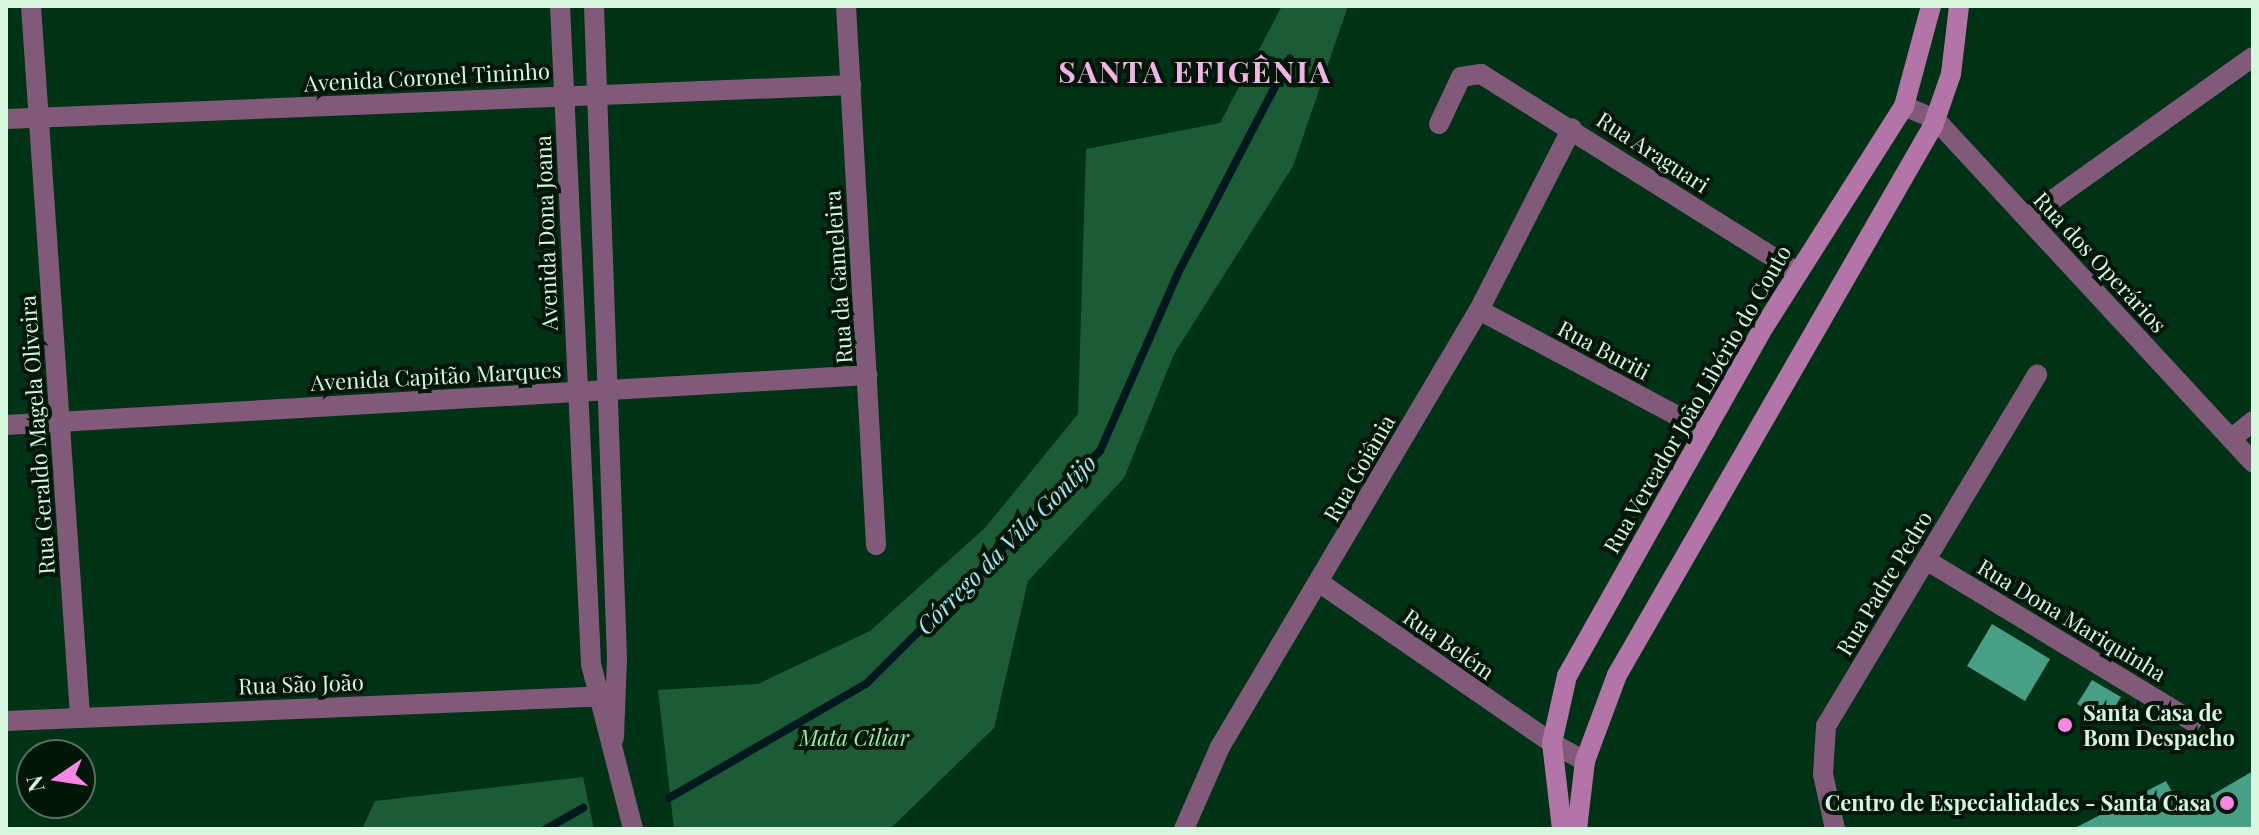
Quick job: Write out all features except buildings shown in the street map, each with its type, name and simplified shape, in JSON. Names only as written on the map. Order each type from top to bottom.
[{"type":"main road","name":"Rua Vereador João Libério do Couto","points":[[1562,829],[1552,743],[1567,676],[1585,639],[1798,273],[1904,106],[1931,6]]},
{"type":"main road","points":[[1577,829],[1585,761],[1617,675],[1935,119],[1951,74],[1959,6]]},
{"type":"street","name":"Rua Geraldo Magela Oliveira","points":[[31,6],[80,716]]},
{"type":"street","name":"Avenida Dona Joana","points":[[560,6],[576,391],[607,696]]},
{"type":"street","points":[[594,6],[609,390],[607,696],[613,746],[633,829]]},
{"type":"street","name":"Rua da Gameleira","points":[[846,6],[876,545]]},
{"type":"street","points":[[2027,218],[2253,57]]},
{"type":"street","name":"Rua Araguari","points":[[1439,124],[1461,77],[1481,74],[1572,128],[1798,273]]},
{"type":"street","name":"Avenida Coronel Tininho","points":[[6,119],[851,85]]},
{"type":"street","name":"Rua dos Operários","points":[[1904,106],[1935,119],[2253,463]]},
{"type":"street","name":"Rua Goiânia","points":[[1184,829],[1220,747],[1320,583],[1479,310],[1572,128]]},
{"type":"street","name":"Rua Buriti","points":[[1479,310],[1706,431]]},
{"type":"street","name":"Avenida Capitão Marques","points":[[6,425],[868,375]]},
{"type":"street","name":"Rua Padre Pedro","points":[[1835,829],[1823,774],[1826,726],[2037,375]]},
{"type":"street","points":[[2231,439],[2253,421]]},
{"type":"street","name":"Rua Dona Mariquinha","points":[[1926,560],[2192,721]]},
{"type":"street","name":"Rua Belém","points":[[1320,583],[1552,743],[1585,761]]},
{"type":"street","name":"Rua São João","points":[[6,721],[607,696]]},
{"type":"green space","name":"Mata Ciliar","points":[[1282,6],[1348,6],[1293,166],[1174,354],[1124,478],[1028,581],[994,728],[890,829],[674,829],[658,690],[758,684],[870,631],[985,528],[1078,414],[1086,149],[1220,123]]},
{"type":"green space","points":[[583,777],[594,829],[362,829],[375,801]]},
{"type":"waterway","name":"Córrego da Vila Gontijo","points":[[669,798],[866,684],[1100,451],[1178,273],[1290,58]]},
{"type":"waterway","name":"Córrego da Vila Gontijo","points":[[546,829],[583,808]]},
{"type":"place","name":"Santa Casa de Bom Despacho","points":[[2065,725]]},
{"type":"place","name":"Centro de Especialidades - Santa Casa","points":[[2227,803]]},
{"type":"district","name":"SANTA EFIGÊNIA","points":[[1195,71]]}]
